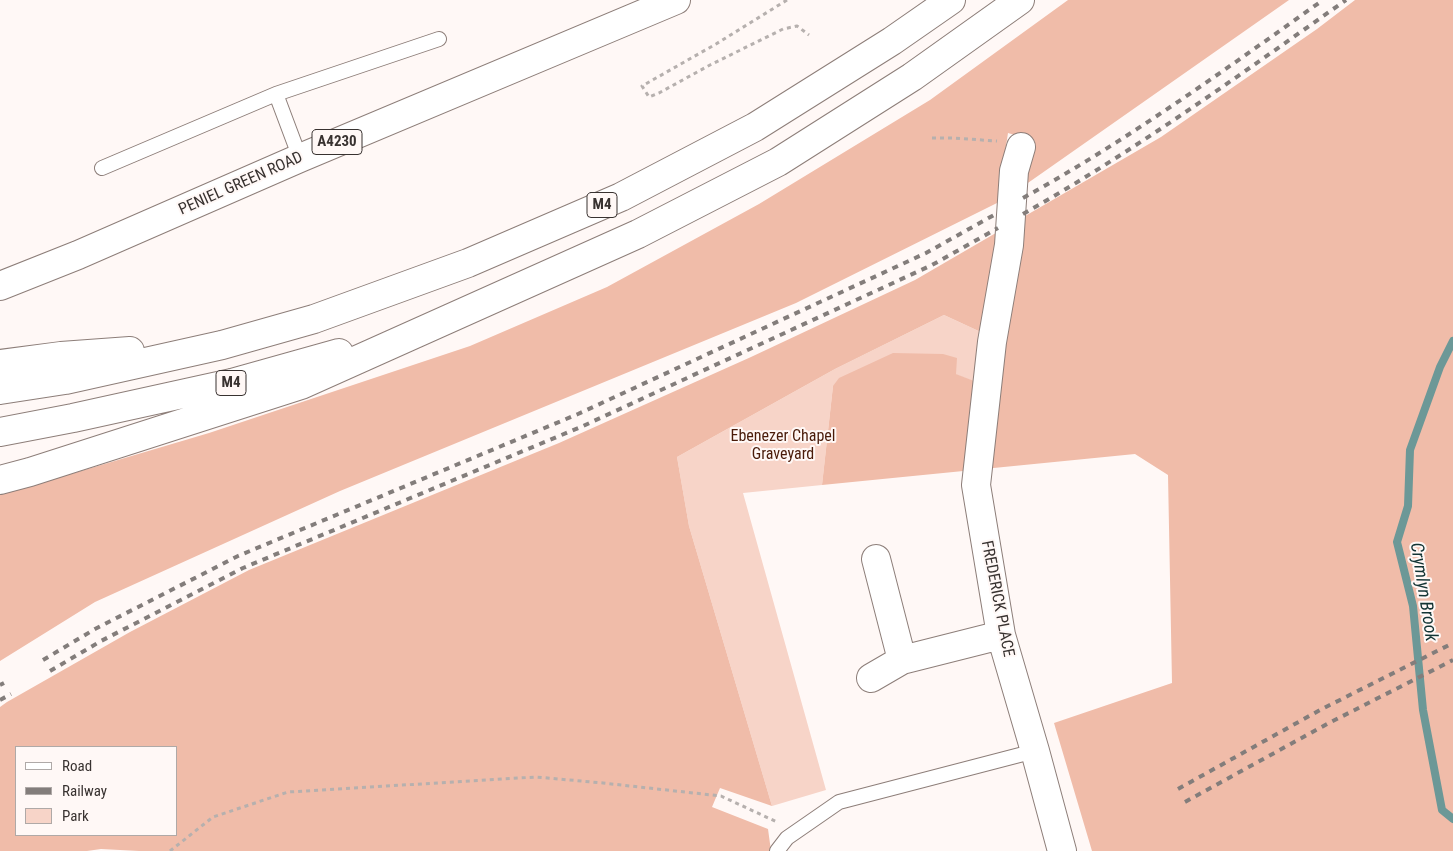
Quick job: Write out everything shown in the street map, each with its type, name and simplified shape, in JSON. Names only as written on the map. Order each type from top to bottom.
[{"type":"main road","name":"PENIEL GREEN ROAD","points":[[0,286],[78,255],[300,158],[676,0]]},
{"type":"main road","name":"M4","points":[[0,390],[65,380],[222,345],[314,319],[468,263],[620,197],[755,127],[892,41],[951,0]]},
{"type":"main road","name":"M4","points":[[0,480],[301,385],[638,234],[778,162],[912,77],[1020,0]]},
{"type":"main road","name":"FREDERICK PLACE","points":[[1022,147],[1014,171],[1009,245],[992,342],[976,485],[1002,635],[1062,851]]},
{"type":"main road","name":"M4","points":[[0,432],[232,383],[333,355],[457,316]]},
{"type":"main road","name":"M4","points":[[0,364],[61,356],[222,345]]},
{"type":"main road","points":[[876,559],[902,660]]},
{"type":"main road","points":[[871,678],[902,660],[1002,635]]},
{"type":"lane","points":[[102,168],[276,94],[439,39]]},
{"type":"lane","points":[[276,94],[300,158]]},
{"type":"lane","points":[[777,851],[787,838],[839,802],[1035,751]]},
{"type":"path","points":[[787,0],[716,44],[642,86],[649,97],[659,94],[710,65],[783,29],[797,26],[809,35]]},
{"type":"path","points":[[932,138],[1005,142],[1022,147]]},
{"type":"path","points":[[170,851],[213,817],[288,792],[536,777],[603,782],[722,796],[778,822],[799,829]]},
{"type":"green space","name":"Ebenezer Chapel Graveyard","points":[[944,315],[985,334],[975,382],[955,374],[833,386],[822,485],[743,493],[826,790],[772,806],[689,526],[677,457],[835,369]]},
{"type":"shaded area","points":[[1068,0],[1289,0],[1025,185],[1035,141],[1008,133],[997,203],[796,303],[340,491],[95,602],[0,661],[0,495],[209,433],[470,346],[607,287],[759,204],[930,100]]},
{"type":"shaded area","points":[[1355,0],[1453,0],[1453,851],[1092,851],[1054,723],[1172,683],[1168,475],[1135,454],[822,485],[833,386],[839,378],[893,353],[943,354],[957,358],[956,374],[974,381],[985,334],[944,315],[835,369],[677,457],[689,526],[772,806],[720,788],[712,807],[768,829],[771,851],[139,851],[101,849],[87,851],[0,851],[0,707],[7,702],[130,632],[249,570],[559,443],[751,357],[915,280],[1161,137],[1317,29]]},
{"type":"waterway","name":"Crymlyn Brook","points":[[1453,341],[1440,367],[1410,450],[1408,506],[1397,542],[1413,606],[1423,710],[1442,810],[1453,819]]},
{"type":"railway","points":[[1023,198],[1138,128],[1213,78],[1323,0]]},
{"type":"railway","points":[[1023,214],[1147,138],[1346,0]]},
{"type":"railway","points":[[43,660],[95,629],[238,556],[578,414],[926,253],[994,215]]},
{"type":"railway","points":[[50,671],[101,641],[243,568],[583,426],[932,265],[998,228]]},
{"type":"railway","points":[[1178,789],[1320,710],[1453,643]]},
{"type":"railway","points":[[1185,802],[1327,724],[1453,660]]},
{"type":"railway","points":[[0,685],[4,683]]},
{"type":"railway","points":[[0,700],[11,694]]}]
